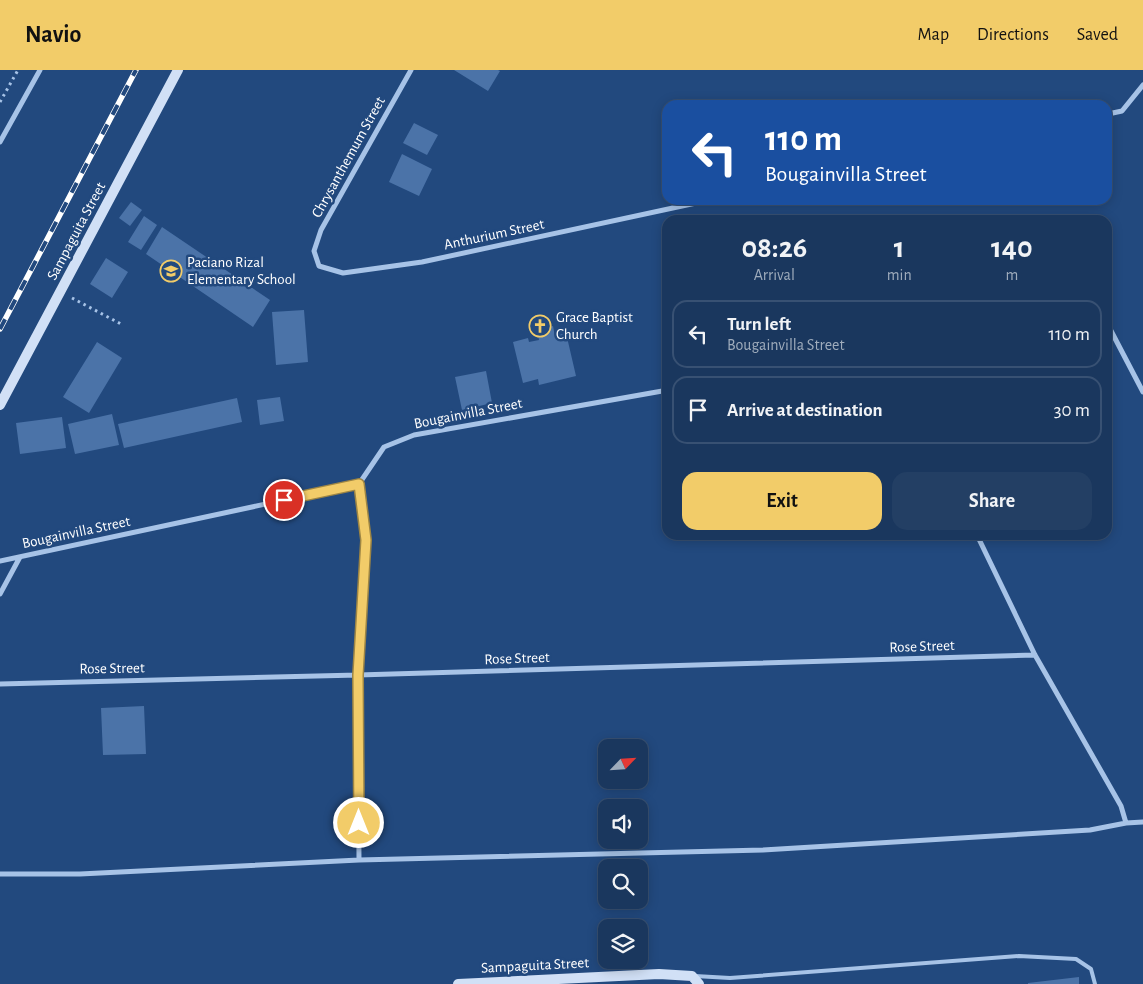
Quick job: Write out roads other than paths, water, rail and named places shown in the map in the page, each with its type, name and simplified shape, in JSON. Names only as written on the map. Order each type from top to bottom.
[{"type":"street","points":[[0,142],[40,70]]},
{"type":"street","name":"Sampaguita Street","points":[[0,405],[178,70]]},
{"type":"street","name":"Chrysanthemum Street","points":[[320,230],[411,70]]},
{"type":"street","points":[[1112,113],[1122,111],[1143,85]]},
{"type":"street","name":"Anthurium Street","points":[[320,230],[314,251],[319,266],[343,273],[422,262],[687,205]]},
{"type":"street","points":[[1112,333],[1143,392]]},
{"type":"street","name":"Bougainvilla Street","points":[[0,561],[359,484],[384,447],[414,435],[662,391]]},
{"type":"street","points":[[359,484],[366,540],[358,675],[359,860]]},
{"type":"street","points":[[979,540],[1035,655],[1121,806],[1126,823]]},
{"type":"street","points":[[0,594],[20,557]]},
{"type":"street","name":"Rose Street","points":[[0,684],[1035,655]]},
{"type":"street","points":[[0,874],[80,874],[359,860],[763,850],[1090,830],[1126,823],[1143,822]]},
{"type":"street","name":"Sampaguita Street","points":[[458,984],[659,974],[696,980]]},
{"type":"lane","points":[[696,980],[1019,956],[1076,959],[1091,969],[1096,984]]},
{"type":"railway","points":[[0,329],[136,70]]},
{"type":"place","name":"Paciano Rizal Elementary School","points":[[171,271]]},
{"type":"place","name":"Grace Baptist Church","points":[[540,326]]}]
